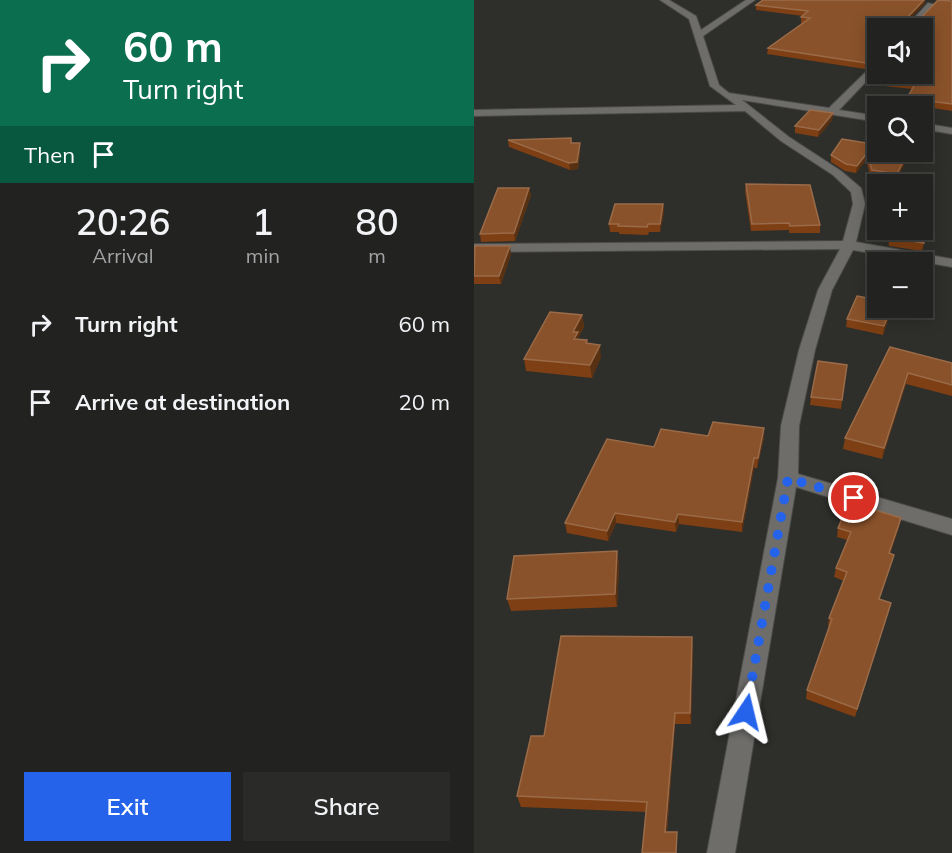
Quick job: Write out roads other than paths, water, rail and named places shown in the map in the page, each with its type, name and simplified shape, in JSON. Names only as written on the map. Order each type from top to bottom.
[{"type":"street","points":[[664,0],[701,18],[723,18]]},
{"type":"street","points":[[700,34],[751,0]]},
{"type":"street","points":[[919,18],[931,5]]},
{"type":"street","points":[[701,18],[700,34],[715,86],[785,139],[837,173],[857,190],[859,204],[849,245],[825,290],[807,350],[790,426],[788,478],[721,853]]},
{"type":"street","points":[[831,112],[867,74]]},
{"type":"street","points":[[726,95],[867,117]]},
{"type":"street","points":[[474,113],[747,108]]},
{"type":"street","points":[[933,128],[952,131]]},
{"type":"street","points":[[474,248],[849,245],[952,263]]},
{"type":"street","points":[[788,478],[952,527]]}]
